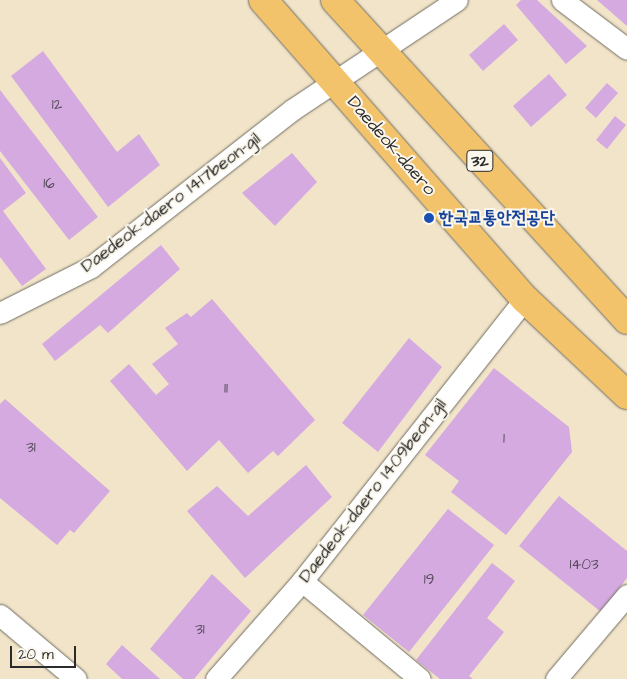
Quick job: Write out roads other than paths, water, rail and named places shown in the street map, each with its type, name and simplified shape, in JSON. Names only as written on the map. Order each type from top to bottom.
[{"type":"main road","name":"Daedeok-daero","points":[[263,0],[525,299],[627,395]]},
{"type":"main road","name":"32","points":[[335,0],[627,320]]},
{"type":"street","name":"Daedeok-daero 1417beon-gil","points":[[0,313],[91,267],[292,110],[336,84],[457,0]]},
{"type":"street","points":[[562,0],[627,49]]},
{"type":"street","name":"Daedeok-daero 1409beon-gil","points":[[216,679],[302,581],[525,299]]},
{"type":"street","points":[[302,581],[420,679]]},
{"type":"street","points":[[556,679],[627,595]]},
{"type":"street","points":[[0,615],[76,679]]},
{"type":"place","name":"한국교통안전공단","points":[[429,218]]}]
